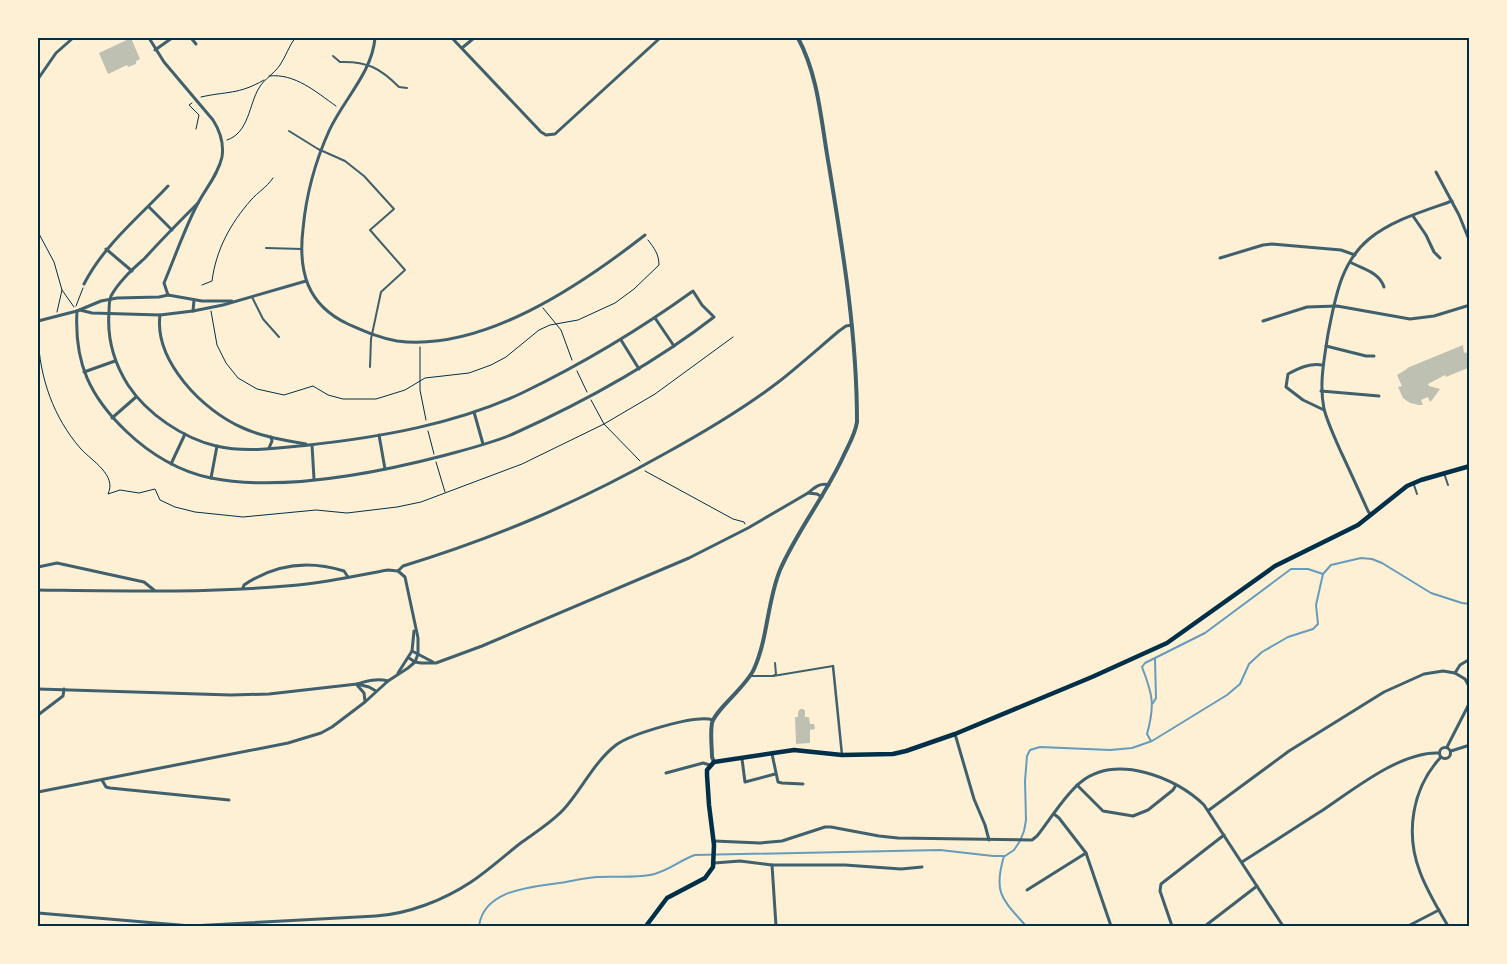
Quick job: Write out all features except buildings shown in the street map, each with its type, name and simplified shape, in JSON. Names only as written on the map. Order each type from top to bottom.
[{"type":"main road","points":[[646,926],[667,898],[705,878],[713,867],[714,843],[707,790],[707,770],[712,763],[801,750],[842,755],[893,754],[955,734],[1092,677],[1167,643],[1268,570],[1358,525],[1413,483],[1470,466]]},
{"type":"street","points":[[38,79],[56,53],[73,38]]},
{"type":"street","points":[[148,38],[155,50],[218,128],[222,141],[222,158],[187,225],[164,284],[168,296]]},
{"type":"street","points":[[155,50],[172,38]]},
{"type":"street","points":[[191,38],[196,44]]},
{"type":"street","points":[[375,38],[368,65],[329,131],[315,167],[305,213],[302,266],[312,292],[329,313],[339,320],[372,335],[397,341],[446,340],[496,325],[542,303],[594,272],[645,235]]},
{"type":"street","points":[[452,38],[541,132],[550,135],[555,134],[660,38]]},
{"type":"street","points":[[462,48],[474,38]]},
{"type":"street","points":[[666,773],[703,763],[712,763],[712,727],[714,720],[739,691],[757,662],[780,570],[829,485],[855,432],[857,422],[852,325],[845,264],[815,82],[806,52],[798,38]]},
{"type":"street","points":[[1436,172],[1452,201],[1470,242]]},
{"type":"street","points":[[84,284],[106,248],[168,186]]},
{"type":"street","points":[[1371,515],[1342,454],[1324,410],[1321,391],[1322,365],[1340,281],[1350,262],[1370,238],[1386,228],[1452,201]]},
{"type":"street","points":[[78,311],[78,349],[88,382],[100,404],[112,418],[148,450],[171,464],[211,478],[272,483],[385,469],[435,458],[511,435],[589,397],[639,369],[714,317],[702,305],[693,291],[620,340],[521,394],[474,412],[427,426],[312,445],[268,449],[239,449],[217,446],[185,434],[153,412],[136,397],[120,372],[109,334],[110,300],[119,285],[198,203]]},
{"type":"street","points":[[149,207],[172,230]]},
{"type":"street","points":[[1413,216],[1426,235],[1434,252],[1440,258]]},
{"type":"street","points":[[180,221],[184,221],[187,225]]},
{"type":"street","points":[[1220,258],[1255,247],[1272,244],[1341,250],[1355,255]]},
{"type":"street","points":[[106,248],[132,270]]},
{"type":"street","points":[[1350,262],[1375,274],[1384,287]]},
{"type":"street","points":[[78,311],[160,315],[193,311],[238,301],[306,280]]},
{"type":"street","points":[[38,321],[78,311],[110,300],[168,296],[218,302],[238,301]]},
{"type":"street","points":[[193,311],[194,300]]},
{"type":"street","points":[[1264,321],[1307,307],[1334,306],[1410,319],[1434,316],[1470,305]]},
{"type":"street","points":[[160,315],[161,340],[170,364],[196,395],[223,417],[243,428],[271,437],[312,445]]},
{"type":"street","points":[[655,318],[674,346]]},
{"type":"street","points":[[398,571],[402,566],[465,546],[532,521],[588,495],[642,466],[704,432],[742,408],[787,375],[842,328],[852,325]]},
{"type":"street","points":[[620,340],[639,369]]},
{"type":"street","points":[[1326,346],[1360,355],[1374,356]]},
{"type":"street","points":[[84,372],[116,361]]},
{"type":"street","points":[[1322,365],[1314,364],[1288,374],[1286,387],[1303,400],[1324,410]]},
{"type":"street","points":[[1321,391],[1341,392],[1359,396],[1379,396]]},
{"type":"street","points":[[112,418],[136,397]]},
{"type":"street","points":[[474,412],[483,444]]},
{"type":"street","points":[[171,464],[185,434]]},
{"type":"street","points":[[379,435],[385,469]]},
{"type":"street","points":[[268,449],[271,446],[271,437]]},
{"type":"street","points":[[312,445],[314,479]]},
{"type":"street","points":[[211,478],[217,446]]},
{"type":"street","points":[[409,658],[415,662],[436,663],[482,646],[671,565],[748,528],[823,484],[829,485]]},
{"type":"street","points":[[808,493],[817,494],[822,497]]},
{"type":"street","points":[[38,567],[57,563],[144,582],[154,590]]},
{"type":"street","points":[[243,588],[244,585],[265,573],[285,567],[303,565],[334,568],[344,571],[348,577]]},
{"type":"street","points":[[38,590],[154,590],[287,586],[388,570],[398,571],[405,577],[419,647],[415,662],[408,668],[398,673],[365,702],[332,727],[305,738],[38,792]]},
{"type":"street","points":[[398,673],[412,651],[415,627]]},
{"type":"street","points":[[412,651],[436,663]]},
{"type":"street","points":[[1455,673],[1460,665],[1470,659]]},
{"type":"street","points":[[833,666],[842,755]]},
{"type":"street","points":[[1208,810],[1289,751],[1384,692],[1424,674],[1443,671],[1455,673],[1464,679],[1470,688]]},
{"type":"street","points":[[38,689],[232,695],[269,694],[357,684],[370,680],[382,679],[388,681]]},
{"type":"street","points":[[357,684],[376,691]]},
{"type":"street","points":[[357,684],[364,693],[365,702]]},
{"type":"street","points":[[38,715],[63,696],[64,689]]},
{"type":"street","points":[[1242,862],[1386,768],[1422,755],[1439,753],[1448,747],[1470,702]]},
{"type":"street","points":[[38,913],[191,926],[376,916],[398,913],[445,896],[471,882],[544,826],[563,810],[606,754],[618,744],[642,732],[664,726],[703,718],[714,720]]},
{"type":"street","points":[[955,734],[974,799],[989,840]]},
{"type":"street","points":[[1441,757],[1448,757],[1451,751],[1470,745]]},
{"type":"street","points":[[1448,747],[1451,751]]},
{"type":"street","points":[[1439,753],[1441,757]]},
{"type":"street","points":[[772,754],[777,780],[780,783],[803,784]]},
{"type":"street","points":[[1441,757],[1424,782],[1416,801],[1412,831],[1419,870],[1447,925],[1441,926]]},
{"type":"street","points":[[742,759],[745,782],[776,774]]},
{"type":"street","points":[[714,843],[782,841],[825,827],[879,836],[1032,840],[1077,785],[1093,774],[1116,768],[1140,771],[1192,794],[1208,810],[1282,926]]},
{"type":"street","points":[[102,780],[106,787],[110,788],[229,800]]},
{"type":"street","points":[[1077,785],[1103,812],[1133,816],[1148,810],[1176,786]]},
{"type":"street","points":[[1054,814],[1086,853],[1111,926]]},
{"type":"street","points":[[1172,926],[1160,891],[1160,884],[1224,835]]},
{"type":"street","points":[[1028,890],[1086,853]]},
{"type":"street","points":[[714,861],[845,865],[901,869],[922,867]]},
{"type":"street","points":[[772,864],[776,926]]},
{"type":"street","points":[[1205,926],[1257,886]]},
{"type":"street","points":[[1408,926],[1439,910]]},
{"type":"lane","points":[[333,56],[340,62],[368,65],[386,74],[399,88],[407,88]]},
{"type":"lane","points":[[289,131],[345,161],[364,176],[394,209],[370,230],[405,270],[381,292],[372,335],[370,367]]},
{"type":"lane","points":[[266,248],[302,249]]},
{"type":"lane","points":[[252,297],[263,319],[279,337]]},
{"type":"lane","points":[[1444,474],[1448,485]]},
{"type":"lane","points":[[1413,483],[1417,494]]},
{"type":"lane","points":[[773,676],[776,674],[775,663]]},
{"type":"lane","points":[[750,676],[773,676],[833,666]]},
{"type":"path","points":[[196,129],[199,115],[190,105],[205,96],[250,88],[269,76],[281,64],[295,38]]},
{"type":"path","points":[[269,76],[287,76],[296,80],[341,109]]},
{"type":"path","points":[[222,141],[231,139],[243,126],[249,116],[254,95],[264,79]]},
{"type":"path","points":[[202,285],[212,281],[220,246],[234,221],[273,178]]},
{"type":"path","points":[[38,232],[54,262],[62,290],[78,311]]},
{"type":"path","points":[[210,308],[217,345],[226,364],[238,378],[257,389],[284,395],[313,386],[328,395],[343,399],[376,399],[391,395],[431,377],[469,373],[492,365],[506,357],[540,330],[550,325],[578,320],[615,303],[634,289],[659,265],[659,257],[645,235]]},
{"type":"path","points":[[78,311],[76,305],[84,284]]},
{"type":"path","points":[[58,315],[56,310],[62,290]]},
{"type":"path","points":[[542,303],[565,338],[589,397],[604,424],[639,460],[645,470],[733,519],[744,522],[748,528]]},
{"type":"path","points":[[38,336],[40,361],[50,400],[67,430],[110,479],[111,488],[108,494],[120,490],[139,493],[155,489],[160,500],[174,507],[195,512],[243,517],[324,510],[347,513],[421,502],[522,464],[604,424],[655,394],[733,337]]},
{"type":"path","points":[[420,342],[420,390],[427,426],[445,493]]},
{"type":"waterway","points":[[479,926],[483,914],[490,905],[510,892],[592,877],[650,875],[695,855],[940,850],[1005,856],[1014,850],[1024,831],[1026,820],[1025,781],[1027,756],[1030,750],[1040,747],[1110,750],[1132,748],[1152,741],[1227,695],[1240,684],[1249,664],[1262,652],[1288,637],[1313,629],[1318,624],[1316,605],[1323,574],[1331,565],[1361,558],[1372,559],[1382,563],[1431,593],[1470,604]]},
{"type":"waterway","points":[[1151,741],[1147,734],[1152,700],[1142,667],[1145,663],[1205,633],[1291,569],[1308,569],[1323,574]]},
{"type":"waterway","points":[[1153,703],[1156,698],[1155,659]]},
{"type":"waterway","points":[[1004,856],[999,879],[1002,895],[1026,926]]}]
